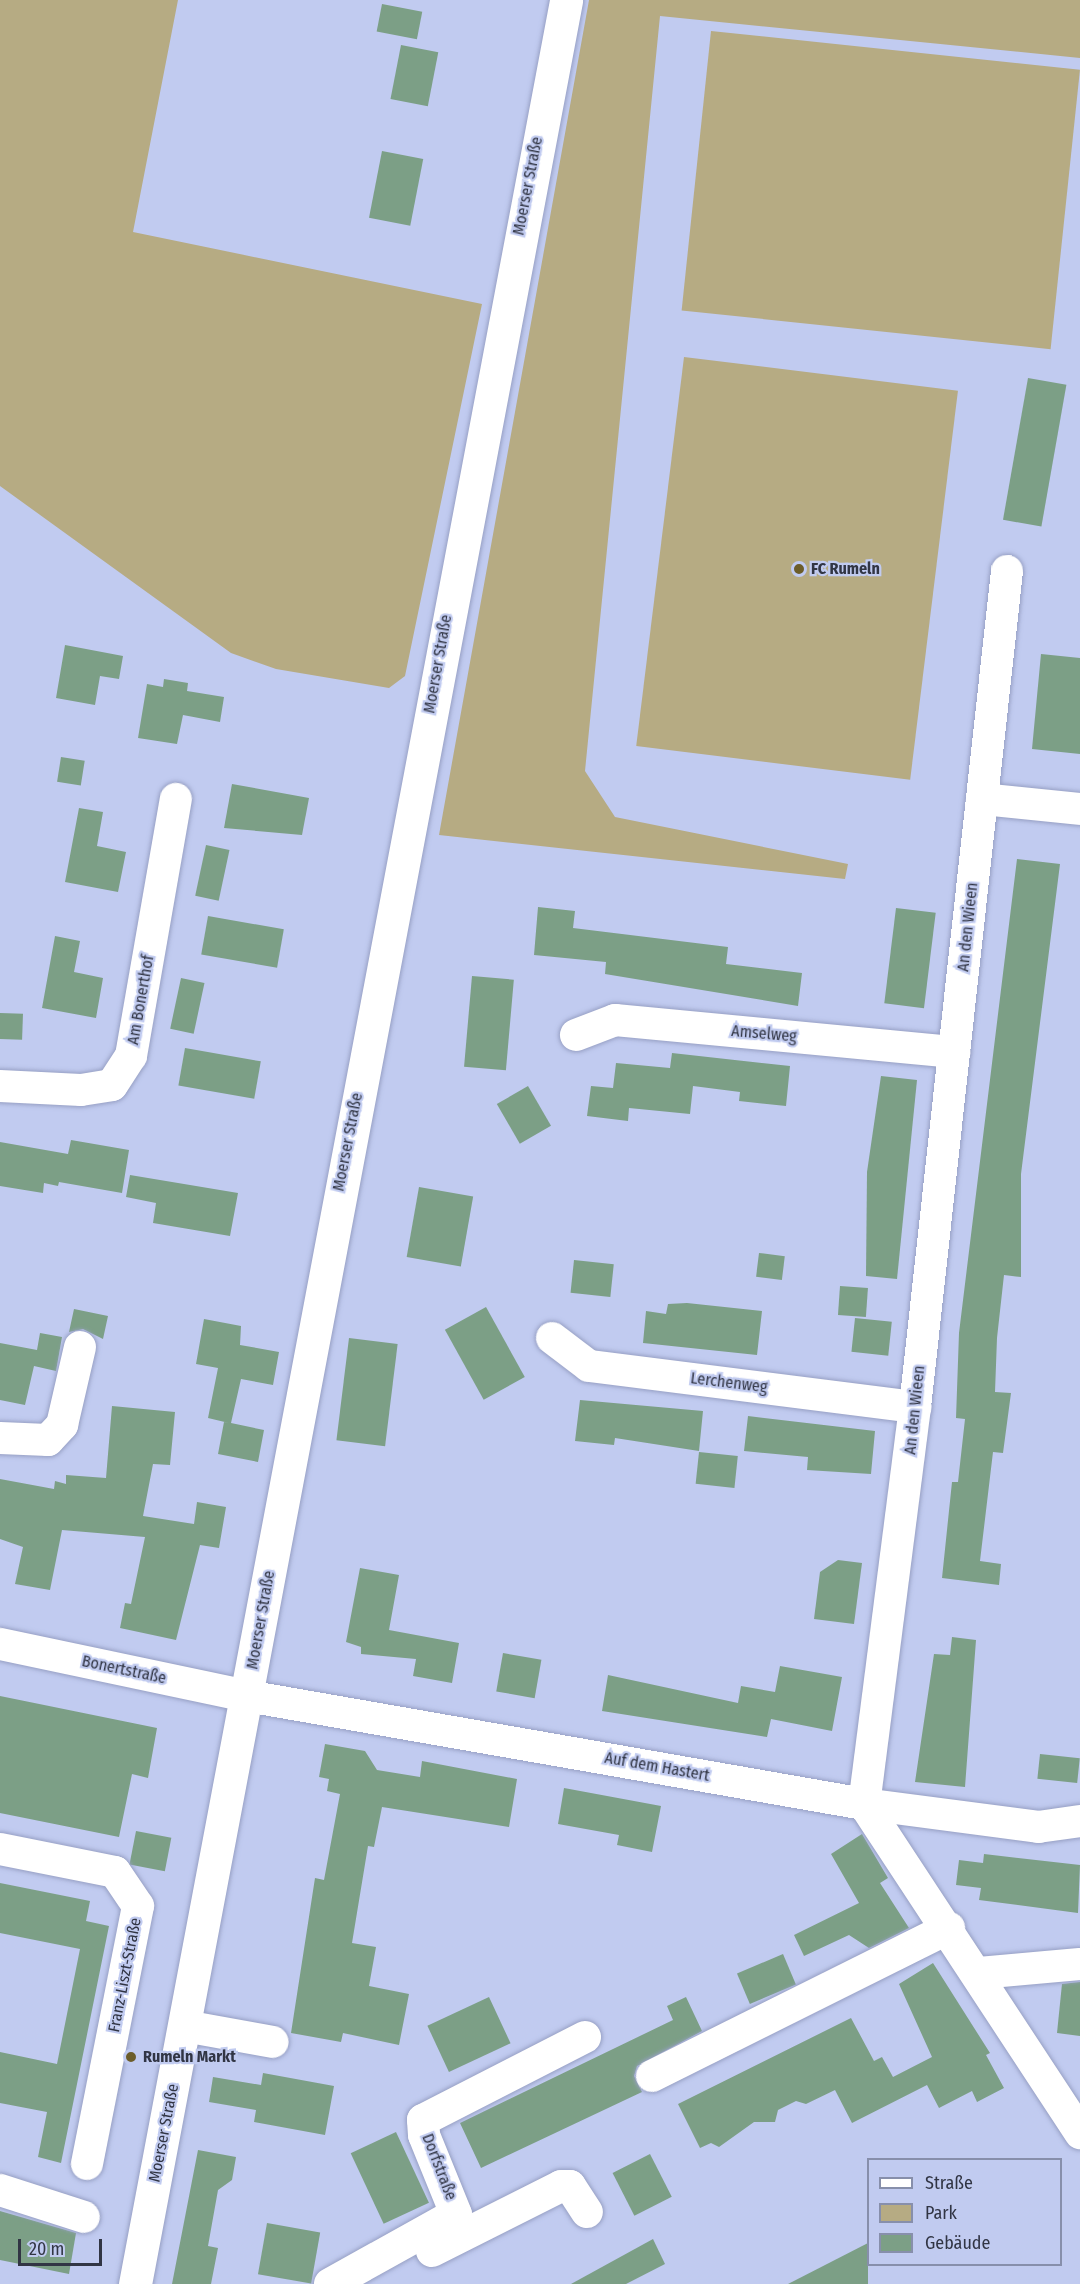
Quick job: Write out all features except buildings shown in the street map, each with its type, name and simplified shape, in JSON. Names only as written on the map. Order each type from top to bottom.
[{"type":"main road","name":"Moerser Straße","points":[[135,2284],[247,1695],[501,320],[566,0]]},
{"type":"street","name":"An den Wieen","points":[[864,1804],[915,1407],[1007,571]]},
{"type":"street","name":"Am Bonerthof","points":[[0,1086],[81,1090],[112,1085],[131,1056],[176,799]]},
{"type":"street","points":[[982,799],[1080,809]]},
{"type":"street","name":"Amselweg","points":[[576,1035],[615,1020],[954,1052]]},
{"type":"street","name":"Lerchenweg","points":[[552,1338],[589,1366],[915,1407]]},
{"type":"street","points":[[0,1438],[48,1440],[62,1425],[80,1347]]},
{"type":"street","name":"Bonertstraße","points":[[0,1644],[247,1695]]},
{"type":"street","name":"Auf dem Hastert","points":[[247,1695],[864,1804]]},
{"type":"street","points":[[864,1804],[1038,1827],[1080,1821]]},
{"type":"street","points":[[864,1804],[979,1973],[1080,2133]]},
{"type":"street","name":"Franz-Liszt-Straße","points":[[0,1849],[115,1872],[138,1906],[87,2164]]},
{"type":"street","points":[[652,2076],[949,1929]]},
{"type":"street","points":[[979,1973],[1080,1964]]},
{"type":"street","points":[[185,2026],[273,2042]]},
{"type":"street","name":"Dorfstraße","points":[[330,2284],[456,2214],[424,2135],[423,2120],[585,2037]]},
{"type":"street","points":[[367,2284],[552,2188],[570,2186],[587,2212]]},
{"type":"street","points":[[0,2190],[84,2217]]},
{"type":"green space","points":[[0,0],[178,0],[133,232],[482,304],[405,676],[389,688],[276,669],[231,653],[0,486]]},
{"type":"green space","points":[[589,0],[1080,0],[1080,58],[660,16],[585,771],[615,817],[848,864],[845,879],[439,835]]},
{"type":"green space","points":[[711,31],[1080,70],[1051,349],[682,310]]},
{"type":"green space","name":"FC Rumeln","points":[[684,357],[958,391],[910,780],[636,746]]},
{"type":"place","name":"FC Rumeln","points":[[799,569]]},
{"type":"place","name":"Rumeln Markt","points":[[131,2057]]}]
